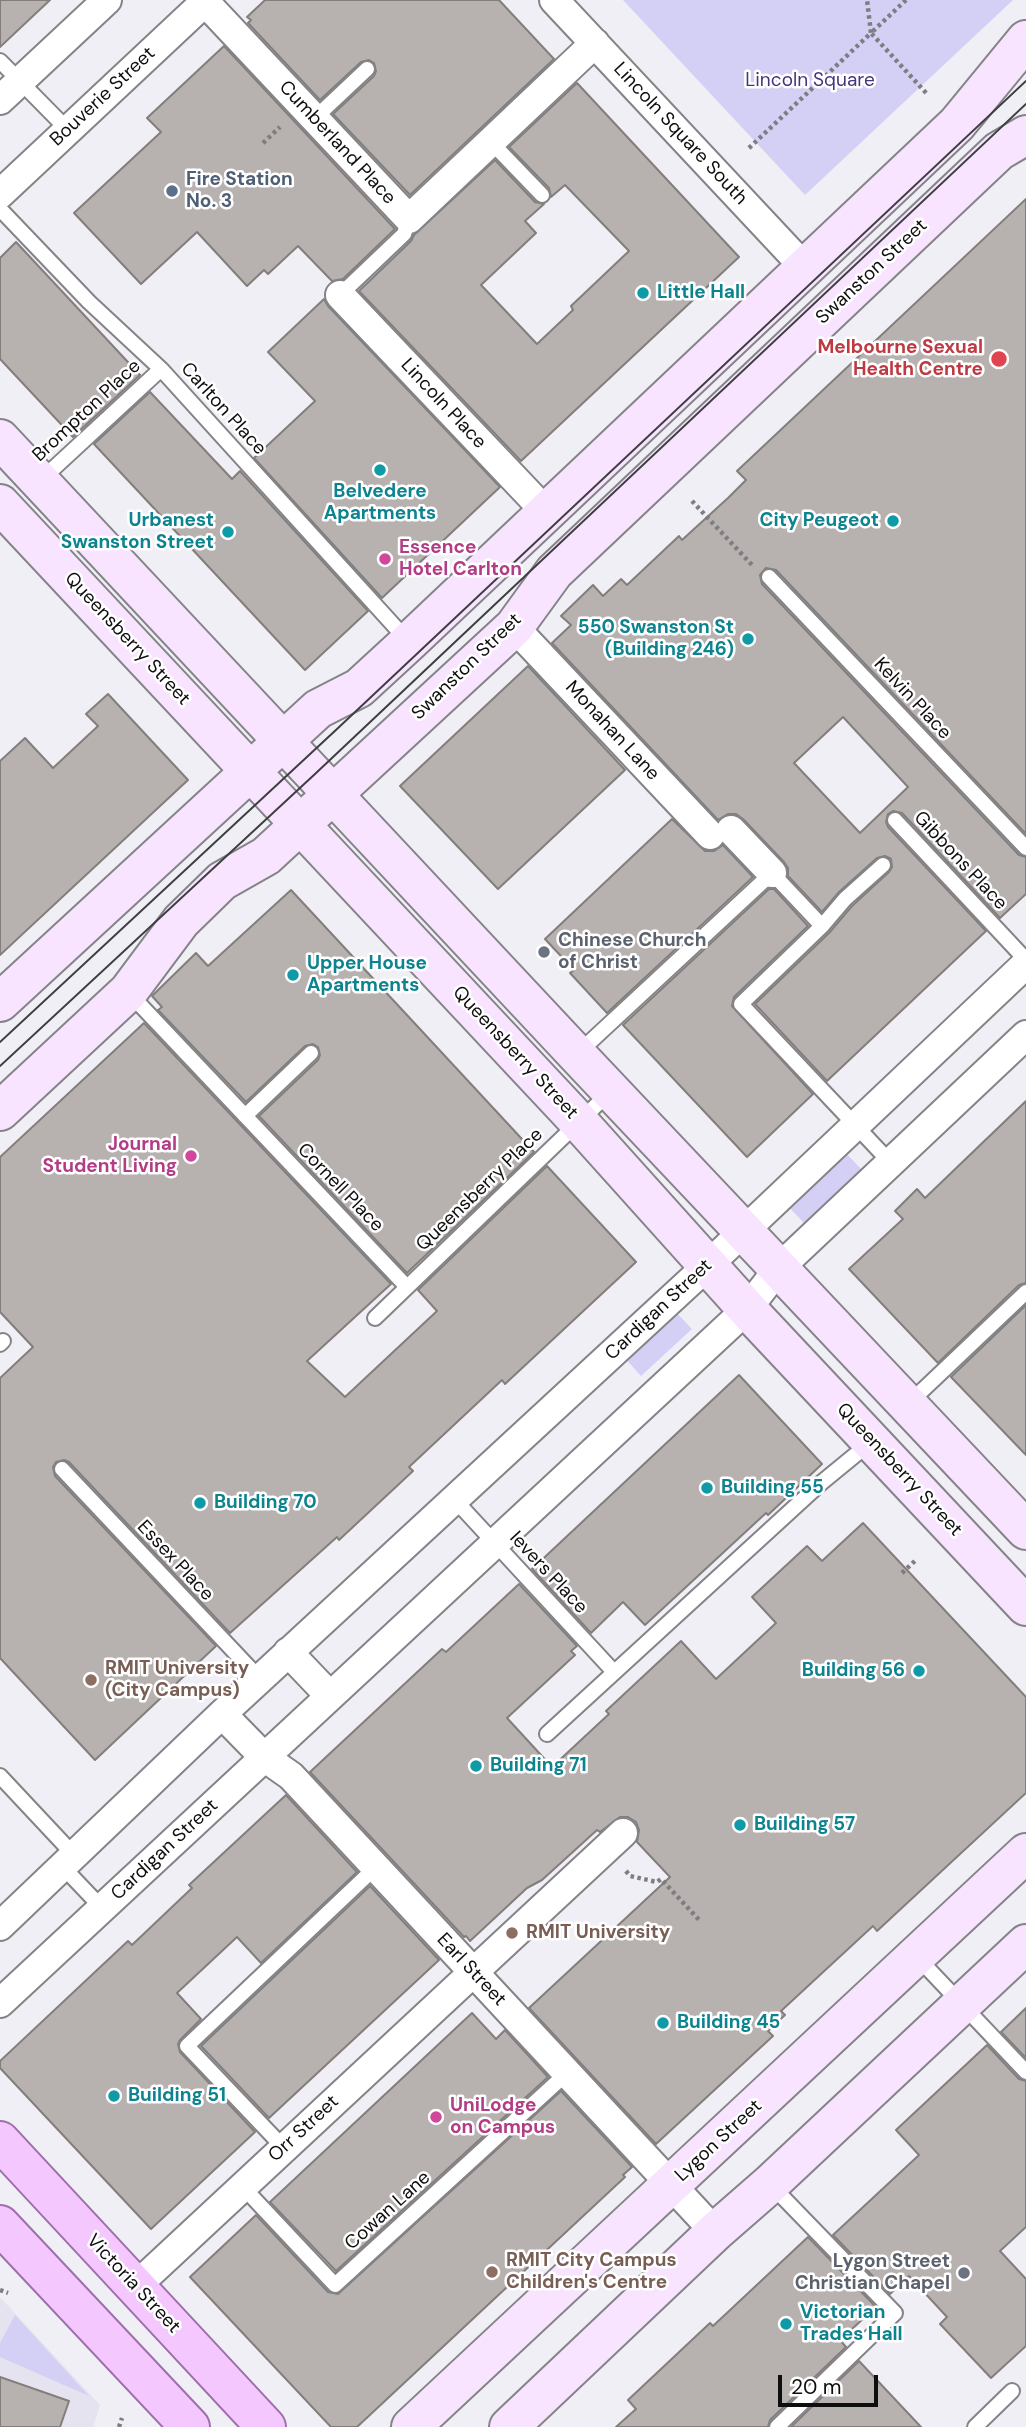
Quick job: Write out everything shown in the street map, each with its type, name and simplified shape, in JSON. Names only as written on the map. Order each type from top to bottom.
[{"type":"main road","name":"Victoria Street","points":[[0,2141],[265,2427]]},
{"type":"main road","points":[[0,2225],[190,2427]]},
{"type":"street","points":[[10,91],[107,0]]},
{"type":"street","name":"Lincoln Square South","points":[[554,0],[805,268]]},
{"type":"street","name":"Cumberland Place","points":[[206,1],[409,219],[595,43]]},
{"type":"street","name":"Bouverie Street","points":[[0,194],[206,1]]},
{"type":"street","points":[[0,1002],[318,709],[359,688],[409,642],[957,124],[1026,40]]},
{"type":"street","name":"Swanston Street","points":[[0,1111],[128,992],[181,921],[222,881],[266,856],[301,824],[514,627],[554,572],[999,151],[1024,140]]},
{"type":"street","name":"Lincoln Place","points":[[341,295],[546,512]]},
{"type":"street","points":[[0,439],[1026,1530]]},
{"type":"street","points":[[3,508],[40,481]]},
{"type":"street","name":"Queensberry Street","points":[[3,508],[579,1122],[707,1266],[1026,1606]]},
{"type":"street","name":"Monahan Lane","points":[[514,627],[720,833],[772,873]]},
{"type":"street","name":"Cardigan Street","points":[[0,1926],[288,1652],[707,1266],[1026,962]]},
{"type":"street","name":"Cardigan Street","points":[[0,2003],[747,1309],[779,1268],[1026,1035]]},
{"type":"street","points":[[872,1442],[907,1405]]},
{"type":"street","points":[[288,1652],[330,1696]]},
{"type":"street","name":"Earl Street","points":[[222,1714],[264,1757],[292,1776],[715,2232]]},
{"type":"street","name":"Orr Street","points":[[135,2287],[623,1833]]},
{"type":"street","name":"Lygon Street","points":[[411,2427],[1026,1853]]},
{"type":"street","points":[[509,2427],[1026,1944]]},
{"type":"lane","points":[[0,61],[10,91],[68,130]]},
{"type":"lane","points":[[314,118],[367,69]]},
{"type":"lane","points":[[491,142],[542,195]]},
{"type":"lane","name":"Carlton Place","points":[[0,209],[89,302],[161,369],[409,642]]},
{"type":"lane","points":[[341,295],[404,234],[409,219]]},
{"type":"lane","name":"Brompton Place","points":[[40,481],[161,369]]},
{"type":"lane","name":"Kelvin Place","points":[[769,577],[1026,848]]},
{"type":"lane","name":"Gibbons Place","points":[[895,820],[1026,962]]},
{"type":"lane","points":[[883,865],[845,899],[822,926],[741,1004],[890,1162]]},
{"type":"lane","points":[[577,1055],[772,873],[822,926]]},
{"type":"lane","name":"Cornell Place","points":[[128,992],[407,1287]]},
{"type":"lane","points":[[245,1116],[311,1053]]},
{"type":"lane","name":"Queensberry Place","points":[[375,1318],[611,1091]]},
{"type":"lane","points":[[907,1405],[1026,1292]]},
{"type":"lane","points":[[547,1734],[821,1483],[872,1442]]},
{"type":"lane","name":"Essex Place","points":[[62,1469],[260,1679]]},
{"type":"lane","name":"Ievers Place","points":[[454,1499],[614,1672]]},
{"type":"lane","points":[[0,1776],[68,1860],[102,1908]]},
{"type":"lane","points":[[284,2148],[187,2046],[377,1866]]},
{"type":"lane","points":[[916,1956],[1026,2072]]},
{"type":"lane","name":"Cowan Lane","points":[[242,2186],[335,2286],[567,2073]]},
{"type":"lane","points":[[770,2184],[895,2313],[777,2427]]},
{"type":"lane","points":[[975,2427],[1012,2391]]},
{"type":"path","points":[[867,0],[871,33],[928,95]]},
{"type":"path","points":[[750,148],[906,0]]},
{"type":"path","points":[[692,501],[764,577],[769,577]]},
{"type":"path","points":[[902,1573],[917,1559]]},
{"type":"path","points":[[631,1876],[657,1881],[661,1879],[701,1922]]},
{"type":"path","points":[[0,2290],[8,2293]]},
{"type":"path","points":[[119,2427],[122,2418]]},
{"type":"shaded area","points":[[0,2297],[100,2405],[93,2427],[0,2427]]},
{"type":"green space","name":"Lincoln Square","points":[[623,0],[1013,0],[805,195]]},
{"type":"green space","points":[[843,1150],[861,1169],[804,1223],[785,1203]]},
{"type":"green space","points":[[674,1310],[692,1329],[641,1376],[623,1356]]},
{"type":"green space","points":[[15,2315],[89,2396],[0,2357],[0,2343]]},
{"type":"building","points":[[0,0],[50,0],[0,47]]},
{"type":"building","points":[[265,0],[499,0],[554,59],[410,195],[333,114],[374,76],[374,63],[369,60],[361,62],[320,100],[248,23],[251,20],[247,17]]},
{"type":"building","points":[[224,46],[395,229],[343,279],[332,281],[298,246],[268,274],[264,270],[247,286],[197,232],[141,284],[74,213],[161,132],[147,118]]},
{"type":"building","name":"Little Hall","points":[[577,83],[739,257],[521,461],[359,291],[414,235],[495,160],[535,202],[544,204],[525,221],[536,233],[481,285],[537,344],[573,310],[571,306],[629,251],[565,185],[551,197],[549,188],[509,147]]},
{"type":"building","points":[[1026,199],[1026,834],[776,570],[766,568],[760,575],[762,584],[1019,855],[1026,857],[1026,894],[1000,918],[902,813],[893,811],[888,814],[888,827],[986,931],[827,1081],[755,1004],[889,872],[892,867],[891,859],[885,856],[877,858],[839,892],[822,912],[788,876],[788,868],[784,862],[743,819],[736,814],[728,814],[718,820],[552,643],[571,625],[561,616],[593,585],[603,596],[621,579],[627,585],[679,536],[682,540],[746,480],[737,471]],"holes":[[[843,717],[908,787],[860,833],[794,763]]]},
{"type":"building","points":[[16,242],[140,375],[73,437],[0,359],[0,258]]},
{"type":"building","name":"Belvedere Apartments","points":[[324,299],[500,487],[382,598],[254,458],[315,401],[268,352]]},
{"type":"building","name":"Urbanest Swanston Street","points":[[150,392],[232,479],[240,471],[368,611],[305,670],[94,444]]},
{"type":"building","points":[[528,666],[625,770],[498,889],[400,786]]},
{"type":"building","points":[[108,694],[188,780],[0,955],[0,761],[25,738],[53,768],[98,726],[86,714]]},
{"type":"building","points":[[672,819],[705,851],[714,851],[723,845],[753,877],[607,1013],[570,973],[574,970],[545,939]]},
{"type":"building","points":[[769,889],[774,889],[808,926],[734,997],[732,1006],[813,1094],[747,1157],[623,1025]]},
{"type":"building","points":[[291,890],[534,1152],[407,1273],[259,1116],[318,1060],[318,1047],[313,1044],[305,1046],[246,1102],[158,1010],[162,1007],[152,996],[196,953],[208,966]]},
{"type":"building","points":[[144,1023],[391,1284],[307,1361],[345,1397],[437,1311],[418,1290],[547,1166],[636,1262],[505,1384],[502,1380],[409,1467],[413,1471],[339,1540],[337,1537],[230,1633],[69,1462],[56,1462],[53,1467],[55,1476],[216,1646],[95,1760],[0,1658],[0,1378],[33,1347],[0,1312],[0,1157]]},
{"type":"building","points":[[1026,1101],[1026,1283],[1019,1285],[938,1363],[849,1269],[903,1219],[895,1211],[917,1189],[925,1198]]},
{"type":"building","points":[[1026,1305],[1026,1455],[951,1377]]},
{"type":"building","name":"Building 55","points":[[739,1375],[822,1464],[645,1625],[623,1602],[591,1633],[532,1569]]},
{"type":"building","points":[[863,1523],[1026,1697],[1026,1793],[877,1931],[873,1926],[781,2011],[785,2015],[768,2031],[773,2036],[656,2144],[529,2008],[670,1877],[637,1842],[639,1830],[636,1822],[628,1817],[620,1817],[600,1832],[597,1830],[542,1880],[527,1888],[470,1941],[310,1772],[442,1649],[446,1652],[519,1584],[577,1646],[571,1651],[575,1655],[507,1718],[552,1767],[609,1714],[606,1711],[681,1641],[716,1679],[776,1623],[752,1597],[807,1546],[822,1561]]},
{"type":"building","points":[[286,1795],[357,1872],[261,1963],[237,1937],[177,1993],[201,2019],[180,2040],[180,2052],[255,2132],[151,2229],[0,2068],[0,2061],[128,1941],[132,1945],[192,1888],[189,1885]]},
{"type":"building","points":[[370,1886],[439,1960],[269,2118],[201,2046]]},
{"type":"building","points":[[1026,2008],[1026,2058],[1001,2032]]},
{"type":"building","name":"UniLodge on Campus","points":[[472,2013],[496,2039],[505,2030],[548,2077],[336,2271],[270,2202]]},
{"type":"building","points":[[987,2045],[1019,2079],[1026,2081],[1026,2227],[1000,2251],[1026,2279],[1026,2346],[991,2378],[940,2324],[947,2317],[909,2276],[890,2294],[833,2235],[919,2155],[896,2130]]},
{"type":"building","points":[[561,2091],[632,2167],[623,2175],[625,2177],[357,2427],[331,2427],[190,2277],[256,2215],[328,2292],[338,2294]]},
{"type":"building","name":"Victorian Trades Hall","points":[[808,2237],[876,2307],[840,2340],[846,2347],[770,2420],[768,2427],[616,2427],[636,2409],[628,2400],[710,2323],[713,2326]]},
{"type":"building","name":"Victorian Trades Hall","points":[[859,2361],[921,2427],[791,2427]]},
{"type":"building","points":[[0,2377],[69,2401],[60,2427],[0,2427]]},
{"type":"tram line","points":[[0,1042],[1026,81]]},
{"type":"tram line","points":[[0,1066],[315,774],[1026,104]]},
{"type":"place","name":"Fire Station No. 3","points":[[172,191]]},
{"type":"place","name":"Little Hall","points":[[643,293]]},
{"type":"place","name":"Melbourne Sexual Health Centre","points":[[999,359]]},
{"type":"place","name":"Belvedere Apartments","points":[[380,470]]},
{"type":"place","name":"City Peugeot","points":[[893,521]]},
{"type":"place","name":"Urbanest Swanston Street","points":[[228,532]]},
{"type":"place","name":"Essence Hotel Carlton","points":[[385,559]]},
{"type":"place","name":"550 Swanston St (Building 246)","points":[[748,639]]},
{"type":"place","name":"Chinese Church of Christ","points":[[544,952]]},
{"type":"place","name":"Upper House Apartments","points":[[293,975]]},
{"type":"place","name":"Journal Student Living","points":[[191,1156]]},
{"type":"place","name":"Building 55","points":[[707,1488]]},
{"type":"place","name":"Building 70","points":[[200,1503]]},
{"type":"place","name":"Building 56","points":[[919,1671]]},
{"type":"place","name":"RMIT University (City Campus)","points":[[91,1680]]},
{"type":"place","name":"Building 71","points":[[476,1766]]},
{"type":"place","name":"Building 57","points":[[740,1825]]},
{"type":"place","name":"RMIT University","points":[[512,1933]]},
{"type":"place","name":"Building 45","points":[[663,2023]]},
{"type":"place","name":"Building 51","points":[[114,2096]]},
{"type":"place","name":"UniLodge on Campus","points":[[436,2117]]},
{"type":"place","name":"RMIT City Campus Children's Centre","points":[[492,2272]]},
{"type":"place","name":"Lygon Street Christian Chapel","points":[[964,2273]]},
{"type":"place","name":"Victorian Trades Hall","points":[[786,2324]]}]
